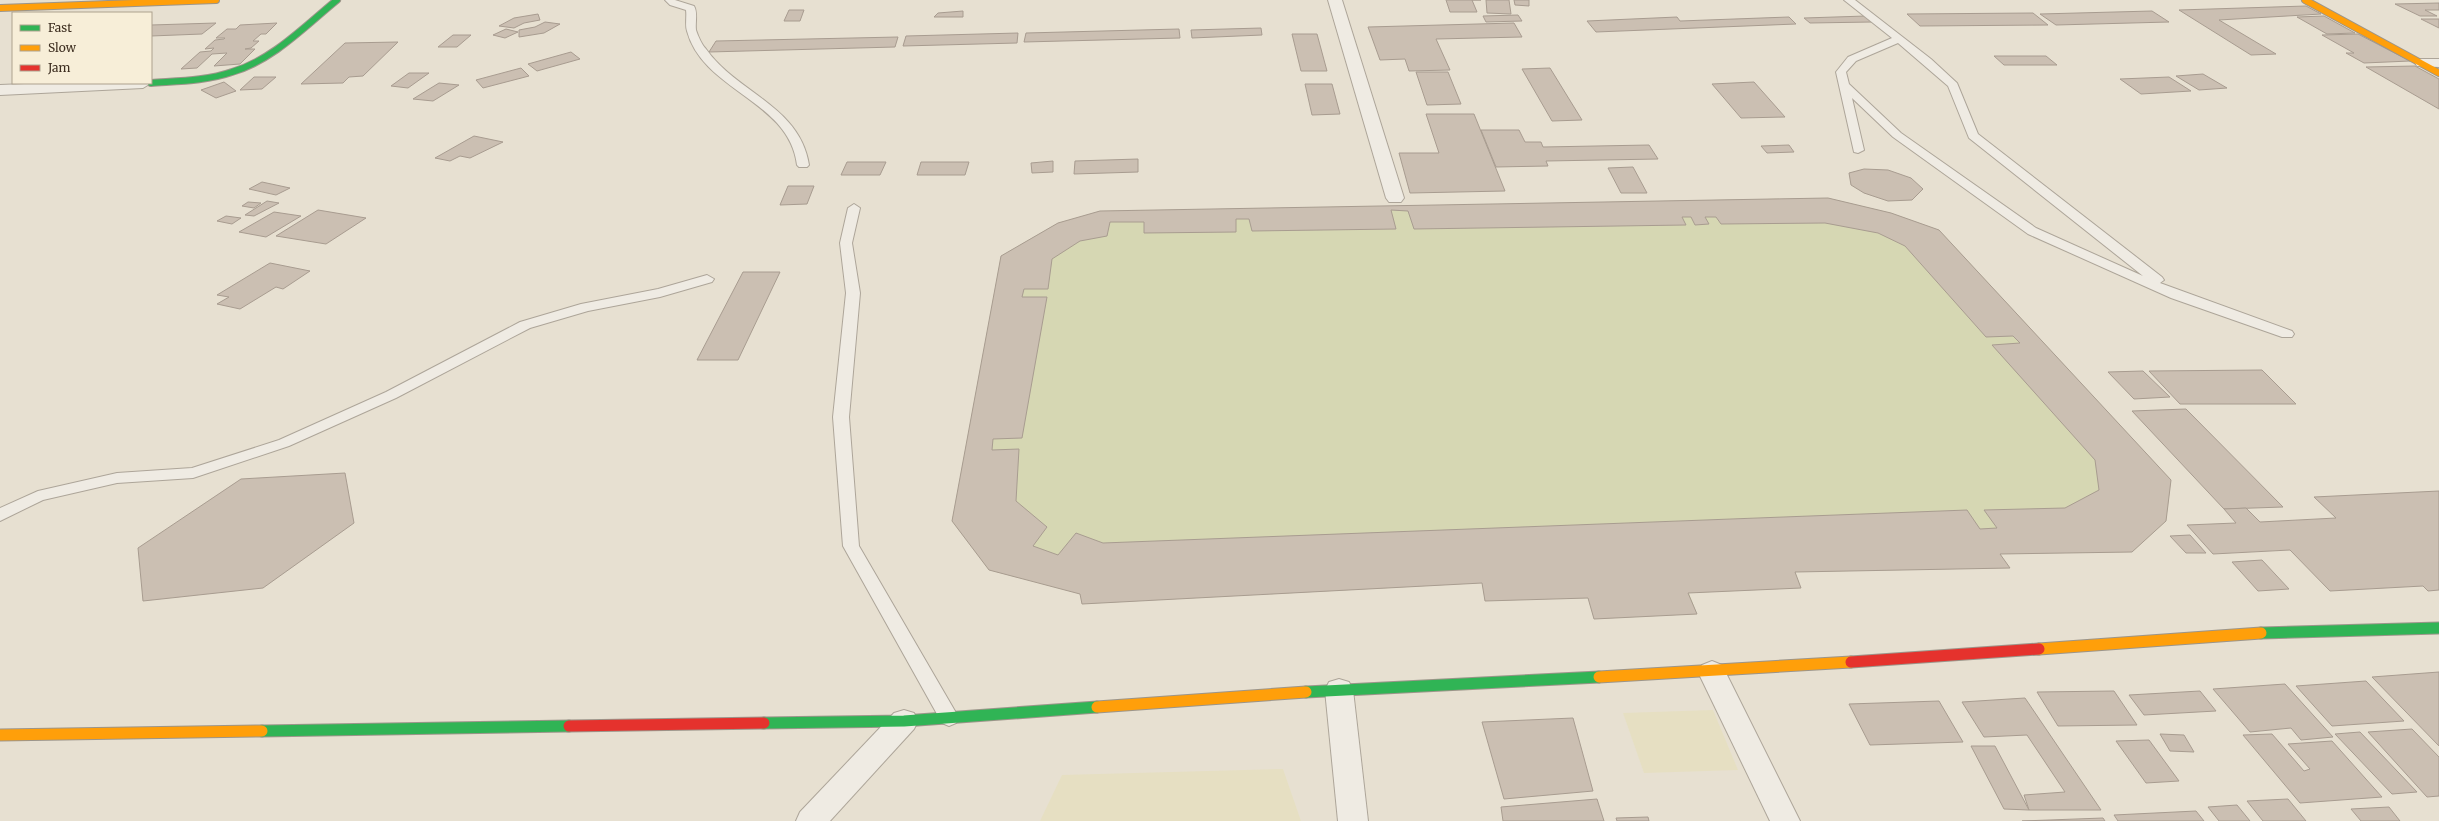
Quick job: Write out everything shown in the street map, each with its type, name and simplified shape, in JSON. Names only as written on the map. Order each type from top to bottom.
[{"type":"street","points":[[0,8],[216,0]]},
{"type":"street","points":[[152,83],[211,77],[243,69],[263,58],[337,0]]},
{"type":"street","points":[[1335,0],[1395,198]]},
{"type":"street","points":[[2305,0],[2439,73]]},
{"type":"street","points":[[2422,63],[2439,63]]},
{"type":"street","points":[[0,90],[123,84]]},
{"type":"street","points":[[0,735],[904,721],[1339,690],[1712,672],[2262,633],[2439,628]]},
{"type":"street","points":[[1712,672],[1785,821]]},
{"type":"street","points":[[1339,690],[1353,821]]},
{"type":"street","points":[[811,821],[904,721]]},
{"type":"lane","points":[[670,0],[673,3],[691,8],[690,26],[707,58],[713,66],[756,97],[776,114],[800,147],[803,165]]},
{"type":"lane","points":[[1849,0],[1899,39],[1953,85],[1973,136],[2176,295]]},
{"type":"lane","points":[[1858,150],[1840,72],[1852,59],[1899,39]]},
{"type":"lane","points":[[1844,85],[1898,135],[2032,231],[2176,295],[2287,334]]},
{"type":"lane","points":[[854,208],[846,243],[852,293],[841,417],[852,546],[949,718]]},
{"type":"lane","points":[[0,515],[38,496],[116,478],[193,473],[284,443],[391,395],[525,325],[586,307],[660,293],[707,279]]},
{"type":"shaded area","points":[[1713,710],[1738,770],[1644,773],[1623,713]]},
{"type":"shaded area","points":[[1283,769],[1301,821],[1040,821],[1062,775]]},
{"type":"green space","points":[[1828,198],[1891,213],[1939,230],[2171,480],[2166,521],[2132,552],[2000,554],[2010,568],[1795,572],[1801,588],[1689,593],[1697,614],[1594,619],[1588,598],[1485,601],[1482,583],[1082,604],[1080,594],[989,570],[952,521],[1001,256],[1058,223],[1101,211]]},
{"type":"building","points":[[1446,0],[1472,0],[1477,12],[1450,12]]},
{"type":"building","points":[[1486,0],[1509,0],[1511,14],[1487,13]]},
{"type":"building","points":[[1514,0],[1529,0],[1529,6],[1515,5]]},
{"type":"building","points":[[2439,3],[2439,10],[2425,10],[2437,16],[2420,16],[2395,4]]},
{"type":"building","points":[[2306,6],[2321,14],[2219,20],[2276,54],[2251,55],[2179,10]]},
{"type":"building","points":[[789,10],[804,10],[800,21],[784,21]]},
{"type":"building","points":[[963,11],[963,17],[934,17],[938,13]]},
{"type":"building","points":[[2152,11],[2169,22],[2056,25],[2040,14]]},
{"type":"building","points":[[2033,13],[2048,25],[1920,26],[1907,14]]},
{"type":"building","points":[[538,14],[540,20],[524,23],[514,28],[499,26],[514,18]]},
{"type":"building","points":[[1518,15],[1522,21],[1486,22],[1483,16]]},
{"type":"building","points":[[1866,16],[1872,22],[1810,23],[1804,18]]},
{"type":"building","points":[[2324,16],[2355,33],[2327,34],[2297,17]]},
{"type":"building","points":[[1677,17],[1680,21],[1789,17],[1796,24],[1596,32],[1587,21]]},
{"type":"building","points":[[2421,19],[2439,19],[2439,28]]},
{"type":"building","points":[[545,22],[560,24],[544,33],[519,37],[519,30],[535,27]]},
{"type":"building","points":[[216,23],[202,34],[152,36],[152,25]]},
{"type":"building","points":[[277,23],[266,34],[261,34],[253,41],[259,41],[251,48],[245,49],[255,49],[240,64],[214,66],[227,53],[212,54],[197,68],[181,69],[200,52],[211,51],[214,48],[205,49],[215,40],[224,39],[225,38],[216,38],[227,29],[236,29],[240,25]]},
{"type":"building","points":[[1514,23],[1522,37],[1436,39],[1450,70],[1409,71],[1405,59],[1380,60],[1368,27]]},
{"type":"building","points":[[1261,28],[1262,35],[1192,38],[1191,30]]},
{"type":"building","points":[[506,29],[518,32],[505,38],[493,35]]},
{"type":"building","points":[[1179,29],[1180,38],[1024,42],[1026,33]]},
{"type":"building","points":[[1018,33],[1017,43],[903,46],[906,36]]},
{"type":"building","points":[[1292,34],[1317,34],[1327,71],[1301,71]]},
{"type":"building","points":[[2358,34],[2410,61],[2364,63],[2346,53],[2354,53],[2322,35]]},
{"type":"building","points":[[453,35],[471,35],[457,47],[438,47]]},
{"type":"building","points":[[898,37],[895,47],[709,52],[716,41]]},
{"type":"building","points":[[398,42],[363,76],[349,77],[343,83],[301,84],[345,43]]},
{"type":"building","points":[[571,52],[580,59],[537,71],[528,64]]},
{"type":"building","points":[[1994,56],[2046,56],[2057,65],[2004,65]]},
{"type":"building","points":[[2415,66],[2439,79],[2439,109],[2366,67]]},
{"type":"building","points":[[521,68],[529,76],[483,88],[476,80]]},
{"type":"building","points":[[1550,68],[1582,120],[1552,121],[1522,69]]},
{"type":"building","points":[[1416,72],[1448,72],[1461,104],[1427,105]]},
{"type":"building","points":[[409,73],[429,73],[408,88],[391,86]]},
{"type":"building","points":[[2203,74],[2227,88],[2199,90],[2176,76]]},
{"type":"building","points":[[254,77],[276,77],[262,89],[240,90]]},
{"type":"building","points":[[2169,77],[2191,91],[2141,94],[2120,79]]},
{"type":"building","points":[[224,82],[236,91],[216,98],[201,90]]},
{"type":"building","points":[[1754,82],[1785,117],[1741,118],[1712,84]]},
{"type":"building","points":[[439,83],[459,85],[433,101],[413,99]]},
{"type":"building","points":[[1305,84],[1332,84],[1340,114],[1312,115]]},
{"type":"building","points":[[1426,114],[1474,114],[1505,191],[1410,193],[1399,153],[1439,153]]},
{"type":"building","points":[[1481,130],[1519,130],[1525,142],[1541,142],[1543,147],[1649,145],[1658,159],[1546,161],[1548,166],[1496,167]]},
{"type":"building","points":[[474,136],[503,142],[470,158],[460,156],[450,161],[435,158]]},
{"type":"building","points":[[1789,145],[1794,152],[1767,153],[1761,146]]},
{"type":"building","points":[[1138,159],[1138,172],[1074,174],[1075,161]]},
{"type":"building","points":[[1053,161],[1053,172],[1032,173],[1031,163]]},
{"type":"building","points":[[847,162],[886,162],[880,175],[841,175]]},
{"type":"building","points":[[921,162],[969,162],[965,175],[917,175]]},
{"type":"building","points":[[1633,167],[1647,193],[1621,193],[1608,168]]},
{"type":"building","points":[[1864,169],[1888,170],[1911,178],[1923,189],[1912,200],[1888,201],[1864,193],[1851,185],[1849,173]]},
{"type":"building","points":[[262,182],[290,188],[276,195],[249,189]]},
{"type":"building","points":[[788,186],[814,186],[807,204],[780,205]]},
{"type":"building","points":[[1828,198],[1891,213],[1939,230],[2171,480],[2166,521],[2132,552],[2000,554],[2010,568],[1795,572],[1801,588],[1688,593],[1697,614],[1594,619],[1588,598],[1485,601],[1482,583],[1082,604],[1080,594],[989,570],[952,521],[1001,256],[1058,223],[1100,211]],"holes":[[[1391,210],[1408,211],[1414,229],[1686,225],[1682,217],[1691,217],[1695,225],[1709,224],[1705,217],[1716,217],[1721,224],[1825,223],[1878,233],[1905,246],[1986,337],[2013,336],[2020,343],[1992,345],[2095,460],[2099,490],[2065,508],[1984,510],[1997,528],[1980,529],[1967,510],[1103,543],[1076,533],[1058,555],[1033,546],[1047,527],[1016,501],[1019,449],[992,450],[993,439],[1022,438],[1047,297],[1022,297],[1024,289],[1048,289],[1052,259],[1080,241],[1107,236],[1110,222],[1144,222],[1144,233],[1236,232],[1236,219],[1249,219],[1252,231],[1396,229]]]},
{"type":"building","points":[[267,201],[279,203],[254,216],[245,215]]},
{"type":"building","points":[[248,202],[261,203],[254,208],[242,206]]},
{"type":"building","points":[[318,210],[366,218],[326,244],[276,236]]},
{"type":"building","points":[[274,212],[301,216],[266,237],[239,232]]},
{"type":"building","points":[[226,216],[241,218],[232,224],[217,221]]},
{"type":"building","points":[[270,263],[310,271],[283,289],[276,287],[240,309],[217,304],[229,297],[217,295]]},
{"type":"building","points":[[743,272],[780,272],[738,360],[697,360]]},
{"type":"building","points":[[2262,370],[2296,404],[2180,404],[2149,371]]},
{"type":"building","points":[[2143,371],[2170,397],[2134,399],[2108,372]]},
{"type":"building","points":[[2186,409],[2283,507],[2224,509],[2132,411]]},
{"type":"building","points":[[345,473],[354,523],[263,588],[143,601],[138,548],[241,479]]},
{"type":"building","points":[[2439,491],[2439,590],[2428,591],[2423,586],[2330,591],[2290,550],[2213,554],[2187,525],[2236,523],[2224,509],[2246,508],[2260,522],[2336,518],[2314,497]]},
{"type":"building","points":[[2190,535],[2206,553],[2186,553],[2170,536]]},
{"type":"building","points":[[2262,560],[2289,589],[2258,591],[2232,562]]},
{"type":"building","points":[[2439,672],[2439,746],[2372,677]]},
{"type":"building","points":[[2366,681],[2404,721],[2332,726],[2296,686]]},
{"type":"building","points":[[2285,684],[2333,737],[2301,740],[2291,728],[2250,732],[2213,689]]},
{"type":"building","points":[[2114,691],[2137,725],[2058,726],[2037,692]]},
{"type":"building","points":[[2200,691],[2216,711],[2144,715],[2129,695]]},
{"type":"building","points":[[2025,698],[2101,810],[2029,810],[2024,795],[2065,792],[2027,735],[1984,737],[1962,702]]},
{"type":"building","points":[[1939,701],[1963,742],[1870,745],[1849,704]]},
{"type":"building","points":[[1573,718],[1593,791],[1504,799],[1482,722]]},
{"type":"building","points":[[2412,729],[2439,757],[2439,796],[2427,797],[2368,732]]},
{"type":"building","points":[[2360,732],[2417,792],[2392,794],[2335,734]]},
{"type":"building","points":[[2160,734],[2184,735],[2194,752],[2170,751]]},
{"type":"building","points":[[2272,734],[2304,771],[2310,769],[2288,744],[2332,741],[2382,797],[2300,803],[2243,735]]},
{"type":"building","points":[[2149,740],[2179,781],[2146,783],[2116,741]]},
{"type":"building","points":[[1971,746],[1995,746],[2029,810],[2004,809]]},
{"type":"building","points":[[1597,799],[1604,821],[1503,821],[1501,807]]},
{"type":"building","points":[[2288,799],[2306,821],[2263,821],[2247,801]]},
{"type":"building","points":[[2237,805],[2250,821],[2219,821],[2208,807]]},
{"type":"building","points":[[2389,807],[2400,821],[2361,821],[2351,809]]},
{"type":"building","points":[[2196,811],[2204,821],[2118,821],[2114,815]]},
{"type":"building","points":[[1648,817],[1649,821],[1617,821],[1616,818]]},
{"type":"building","points":[[2103,818],[2105,821],[2022,821]]},
{"type":"traffic: fast","points":[[152,83],[210,78],[244,68],[257,62],[281,46],[337,0]]},
{"type":"traffic: fast","points":[[2261,633],[2439,628]]},
{"type":"traffic: fast","points":[[1306,692],[1599,677]]},
{"type":"traffic: fast","points":[[764,723],[904,721],[1097,707]]},
{"type":"traffic: fast","points":[[262,731],[569,726]]},
{"type":"traffic: slow","points":[[0,8],[216,0]]},
{"type":"traffic: slow","points":[[2305,0],[2439,73]]},
{"type":"traffic: slow","points":[[2039,649],[2261,633]]},
{"type":"traffic: slow","points":[[1599,677],[1851,662]]},
{"type":"traffic: slow","points":[[1097,707],[1306,692]]},
{"type":"traffic: slow","points":[[0,735],[262,731]]},
{"type":"traffic: jam","points":[[1851,662],[2039,649]]},
{"type":"traffic: jam","points":[[569,726],[764,723]]}]
